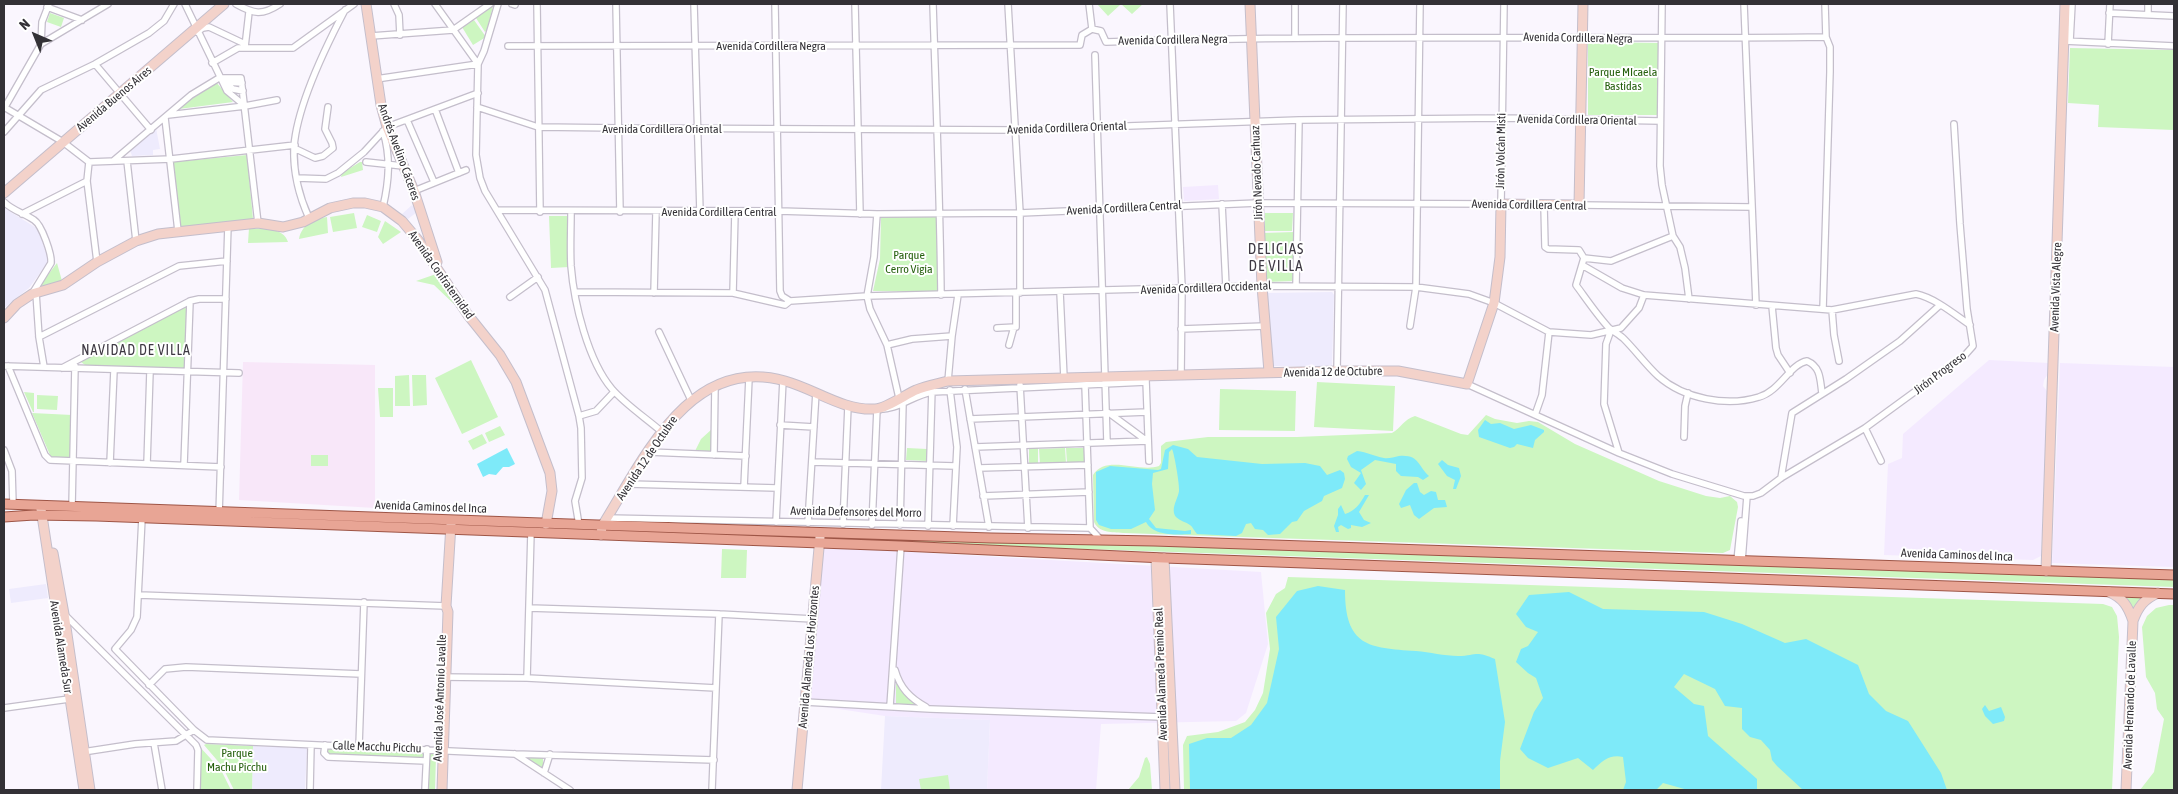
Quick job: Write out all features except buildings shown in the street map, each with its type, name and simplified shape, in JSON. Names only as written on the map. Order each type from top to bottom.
[{"type":"main road","points":[[8,504],[43,505]]},
{"type":"main road","name":"Avenida Caminos del Inca","points":[[43,505],[219,516],[546,528],[603,526],[820,543],[1198,559]]},
{"type":"main road","name":"Avenida Caminos del Inca","points":[[44,515],[142,518],[219,516]]},
{"type":"main road","points":[[4,517],[44,515]]},
{"type":"main road","name":"Avenida Caminos del Inca","points":[[451,524],[531,532],[546,528],[578,525],[821,528],[1101,540],[2174,575]]},
{"type":"main road","points":[[1097,556],[1094,548],[1096,543],[1117,540]]},
{"type":"main road","points":[[1198,559],[1203,556],[1223,556],[1227,549],[1222,543]]},
{"type":"main road","points":[[1198,559],[2174,594]]},
{"type":"main road","points":[[1978,587],[1972,580],[1976,573],[1998,573],[2006,569]]},
{"type":"street","points":[[41,44],[108,4]]},
{"type":"street","points":[[4,132],[41,90],[95,64],[157,28],[164,21],[174,4]]},
{"type":"street","points":[[185,4],[219,78],[227,91],[244,106]]},
{"type":"street","name":"Avenida Buenos Aires","points":[[4,193],[196,31],[224,4]]},
{"type":"street","points":[[236,4],[255,13],[271,10],[280,4]]},
{"type":"street","points":[[212,63],[245,46],[292,48],[354,4]]},
{"type":"street","name":"Andrés Avelino Cáceres","points":[[366,4],[385,129],[404,166],[414,191],[438,268]]},
{"type":"street","points":[[394,4],[399,15],[400,35]]},
{"type":"street","points":[[435,4],[478,64]]},
{"type":"street","points":[[371,36],[453,30],[490,4]]},
{"type":"street","points":[[498,4],[484,51],[478,64],[477,167],[485,191],[538,277],[550,306],[581,428],[582,478],[575,501],[578,525]]},
{"type":"street","points":[[537,4],[536,46],[540,212]]},
{"type":"street","points":[[616,4],[620,212]]},
{"type":"street","points":[[694,4],[700,212]]},
{"type":"street","points":[[775,4],[779,130],[780,291],[782,296],[790,301]]},
{"type":"street","points":[[855,4],[856,129],[860,214]]},
{"type":"street","points":[[933,4],[941,295]]},
{"type":"street","points":[[1008,4],[1020,213],[1017,311],[1008,345]]},
{"type":"street","points":[[1089,4],[1092,29]]},
{"type":"street","points":[[1170,4],[1182,288],[1181,375]]},
{"type":"street","name":"Jirón Nevado Carhuaz","points":[[1250,4],[1262,286],[1269,372]]},
{"type":"street","points":[[1295,4],[1295,37]]},
{"type":"street","points":[[1337,370],[1343,4]]},
{"type":"street","points":[[1410,326],[1416,287],[1420,4]]},
{"type":"street","name":"Jirón Volcán Misti","points":[[1467,384],[1494,303],[1500,257],[1504,4]]},
{"type":"street","points":[[1579,205],[1583,4]]},
{"type":"street","points":[[1662,4],[1660,166],[1673,236],[1682,257],[1689,299]]},
{"type":"street","points":[[1744,4],[1756,304]]},
{"type":"street","points":[[1823,309],[1830,72],[1830,47],[1826,37],[1825,4]]},
{"type":"street","name":"Avenida Vista Alegre","points":[[2046,571],[2067,41],[2066,4]]},
{"type":"street","points":[[2072,4],[2067,41],[2174,46]]},
{"type":"street","points":[[2108,44],[2110,4]]},
{"type":"street","points":[[2148,4],[2148,14]]},
{"type":"street","points":[[82,20],[48,6],[42,22],[41,44],[4,107],[63,142],[89,162],[170,158],[294,146],[315,158],[323,156],[332,148],[332,143],[324,129],[328,107]]},
{"type":"street","points":[[309,218],[300,198],[294,146],[298,124],[321,57],[345,10]]},
{"type":"street","points":[[245,46],[250,12]]},
{"type":"street","points":[[2109,13],[2174,16]]},
{"type":"street","points":[[196,31],[209,27],[245,46]]},
{"type":"street","name":"Avenida Cordillera Negra","points":[[508,46],[1080,45],[1082,35],[1092,29],[1101,31],[1106,42],[1295,37],[1662,39],[1826,37]]},
{"type":"street","points":[[1095,55],[1107,442]]},
{"type":"street","points":[[95,64],[151,130]]},
{"type":"street","points":[[376,79],[478,64]]},
{"type":"street","points":[[219,78],[232,89],[243,91]]},
{"type":"street","points":[[112,162],[197,90],[219,78],[241,81]]},
{"type":"street","points":[[225,82],[241,81]]},
{"type":"street","points":[[241,81],[258,223]]},
{"type":"street","points":[[297,178],[326,179],[338,173],[364,152],[385,129],[478,92]]},
{"type":"street","points":[[167,117],[277,100]]},
{"type":"street","name":"Avenida Cordillera Oriental","points":[[477,107],[538,127],[779,130],[1014,130],[1299,120],[1502,118],[1660,121]]},
{"type":"street","points":[[435,109],[459,173]]},
{"type":"street","points":[[167,117],[178,231]]},
{"type":"street","points":[[407,120],[434,182]]},
{"type":"street","points":[[1296,286],[1299,120]]},
{"type":"street","name":"Jirón Progreso","points":[[1745,496],[1761,493],[1782,478],[1865,428],[1970,351],[1973,346],[1960,224],[1954,124]]},
{"type":"street","points":[[383,207],[388,187],[389,163],[385,129]]},
{"type":"street","points":[[127,160],[136,241]]},
{"type":"street","points":[[89,162],[87,181],[97,262]]},
{"type":"street","points":[[366,162],[404,166]]},
{"type":"street","points":[[414,191],[466,170]]},
{"type":"street","points":[[22,214],[87,181]]},
{"type":"street","points":[[4,202],[11,209],[34,220],[39,226],[52,261],[34,293],[44,367]]},
{"type":"street","name":"Avenida Confraternidad","points":[[4,318],[17,304],[34,293],[63,285],[97,262],[136,241],[158,234],[258,223],[283,227],[330,208],[353,203],[365,203],[383,207],[402,221],[438,268],[468,315],[500,355],[516,382],[550,473],[552,491],[546,528]]},
{"type":"street","name":"Avenida Cordillera Central","points":[[497,210],[540,212],[779,211],[860,214],[1020,213],[1258,203],[1752,207]]},
{"type":"street","points":[[1222,204],[1226,287]]},
{"type":"street","points":[[1544,205],[1545,247],[1577,248],[1582,259],[1622,288],[1644,295],[1832,310],[1916,294],[1923,295],[1970,325]]},
{"type":"street","points":[[571,212],[571,266],[583,327],[594,357],[605,381],[614,392],[662,432]]},
{"type":"street","points":[[654,293],[656,212]]},
{"type":"street","points":[[733,293],[735,212]]},
{"type":"street","points":[[877,214],[874,257],[867,296],[870,309],[887,345],[901,401],[900,523]]},
{"type":"street","points":[[219,516],[228,225]]},
{"type":"street","points":[[1582,259],[1611,261],[1673,236]]},
{"type":"street","points":[[1582,259],[1576,285],[1611,330],[1623,338],[1659,378],[1675,388],[1720,402],[1758,398],[1775,389],[1801,362],[1811,363],[1817,368],[1822,393]]},
{"type":"street","points":[[39,337],[179,266],[227,261]]},
{"type":"street","points":[[510,297],[538,277]]},
{"type":"street","name":"Avenida Cordillera Occidental","points":[[576,292],[733,293],[785,305],[790,301],[867,296],[1262,286],[1416,287],[1469,294],[1494,303],[1549,332],[1591,335],[1611,330]]},
{"type":"street","points":[[1060,292],[1064,378]]},
{"type":"street","points":[[953,526],[957,447],[949,386],[952,336],[958,295]]},
{"type":"street","points":[[1611,330],[1621,328],[1639,308],[1644,295]]},
{"type":"street","points":[[60,369],[190,301],[200,299],[226,300]]},
{"type":"street","points":[[184,465],[190,301]]},
{"type":"street","points":[[1782,478],[1791,414],[1900,341],[1940,305]]},
{"type":"street","points":[[1772,306],[1776,348],[1778,355],[1790,373]]},
{"type":"street","points":[[1832,310],[1839,361]]},
{"type":"street","points":[[1181,329],[1265,326]]},
{"type":"street","points":[[997,328],[1014,327]]},
{"type":"street","points":[[1611,330],[1606,344],[1604,404],[1619,453]]},
{"type":"street","points":[[659,332],[692,400]]},
{"type":"street","points":[[1535,415],[1542,396],[1549,332]]},
{"type":"street","points":[[887,345],[912,339],[952,336]]},
{"type":"street","points":[[72,506],[75,361]]},
{"type":"street","points":[[221,467],[52,461],[45,455],[6,366],[240,373]]},
{"type":"street","points":[[110,463],[114,370]]},
{"type":"street","points":[[147,464],[150,371]]},
{"type":"street","name":"Avenida 12 de Octubre","points":[[949,386],[965,389],[1064,378],[1104,380],[1269,372],[1398,371],[1467,384],[1619,453],[1672,474],[1745,496]]},
{"type":"street","name":"Avenida 12 de Octubre","points":[[603,526],[628,484],[676,414],[692,400],[715,386],[749,378],[764,377],[783,380],[816,392],[848,410],[877,409],[932,388],[949,386],[1020,383],[1085,385],[1104,380]]},
{"type":"street","points":[[744,487],[749,378]]},
{"type":"street","points":[[1146,379],[1149,461]]},
{"type":"street","points":[[776,522],[783,380]]},
{"type":"street","points":[[1020,383],[1028,528]]},
{"type":"street","points":[[1085,385],[1090,528],[1101,540]]},
{"type":"street","points":[[714,454],[715,386]]},
{"type":"street","points":[[928,526],[932,388]]},
{"type":"street","points":[[965,389],[989,527]]},
{"type":"street","points":[[578,416],[596,411],[614,392]]},
{"type":"street","points":[[808,523],[816,392]]},
{"type":"street","points":[[1684,437],[1685,406],[1688,393]]},
{"type":"street","points":[[872,524],[877,409]]},
{"type":"street","points":[[843,524],[848,410]]},
{"type":"street","points":[[970,419],[1147,412]]},
{"type":"street","points":[[1107,414],[1147,441]]},
{"type":"street","points":[[780,425],[814,427]]},
{"type":"street","points":[[1865,428],[1880,461]]},
{"type":"street","points":[[975,447],[1147,441]]},
{"type":"street","points":[[4,450],[12,471],[8,504]]},
{"type":"street","points":[[649,452],[746,456]]},
{"type":"street","points":[[812,462],[955,466]]},
{"type":"street","points":[[978,468],[1088,466]]},
{"type":"street","points":[[628,484],[777,488]]},
{"type":"street","points":[[983,496],[1089,492]]},
{"type":"street","points":[[1740,561],[1745,496]]},
{"type":"street","name":"Avenida Alameda Sur","points":[[43,505],[70,699],[90,790]]},
{"type":"street","name":"Avenida Alameda Sur","points":[[44,515],[64,614],[84,790]]},
{"type":"street","points":[[142,518],[139,596],[446,606]]},
{"type":"street","name":"Avenida Defensores del Morro","points":[[603,526],[776,522],[808,523],[821,528],[843,524],[900,523],[928,526],[1090,528]]},
{"type":"street","name":"Avenida José Antonio Lavalle","points":[[437,790],[441,750],[451,524]]},
{"type":"street","name":"Avenida Alameda Los Horizontes","points":[[797,790],[821,528]]},
{"type":"street","points":[[527,678],[531,532]]},
{"type":"street","points":[[890,706],[901,546]]},
{"type":"street","name":"Avenida Alameda Premio Real","points":[[1160,558],[1165,790]]},
{"type":"street","name":"Avenida Alameda Premio Real","points":[[1160,558],[1175,790]]},
{"type":"street","points":[[2108,592],[2118,596],[2125,603],[2133,621]]},
{"type":"street","name":"Avenida Hernando de Lavalle","points":[[2126,790],[2133,621],[2143,602],[2158,593]]},
{"type":"street","name":"Calle Macchu Picchu","points":[[139,596],[134,624],[116,645],[116,653],[194,730],[212,741],[515,754],[714,760]]},
{"type":"street","points":[[359,746],[364,602]]},
{"type":"street","points":[[529,608],[813,619]]},
{"type":"street","points":[[64,614],[187,736],[198,750],[198,790]]},
{"type":"street","points":[[712,790],[719,614]]},
{"type":"street","points":[[894,665],[898,681],[907,694],[930,709]]},
{"type":"street","points":[[149,685],[166,669],[186,667],[361,674]]},
{"type":"street","points":[[444,677],[527,678],[716,688]]},
{"type":"street","points":[[4,708],[70,699]]},
{"type":"street","points":[[805,702],[930,709],[1162,717]]},
{"type":"street","points":[[81,752],[176,741],[194,730]]},
{"type":"street","points":[[154,743],[162,790]]},
{"type":"street","points":[[310,790],[311,745]]},
{"type":"street","points":[[324,745],[324,753],[328,757],[426,761]]},
{"type":"street","points":[[425,790],[427,749]]},
{"type":"street","name":"Avenida José Antonio Lavalle","points":[[441,750],[442,790]]},
{"type":"street","points":[[515,754],[570,790]]},
{"type":"street","points":[[544,773],[550,754]]},
{"type":"shaded area","points":[[156,128],[160,149],[153,150],[153,155],[132,156],[130,150]]},
{"type":"shaded area","points":[[1218,185],[1219,199],[1184,201],[1183,187]]},
{"type":"shaded area","points":[[412,205],[417,212],[408,219],[402,214]]},
{"type":"shaded area","points":[[4,208],[35,227],[39,232],[49,261],[29,288],[4,308]]},
{"type":"shaded area","points":[[1332,292],[1334,295],[1332,366],[1314,366],[1312,364],[1305,366],[1273,366],[1267,294]]},
{"type":"shaded area","points":[[1989,360],[2049,363],[2048,374],[2043,386],[2048,392],[2041,556],[2033,560],[1884,555],[1888,464],[1902,458],[1903,434]]},
{"type":"shaded area","points":[[243,362],[375,365],[375,508],[239,500]]},
{"type":"shaded area","points":[[2060,363],[2174,367],[2174,567],[2052,563]]},
{"type":"shaded area","points":[[823,547],[1261,572],[1268,644],[1246,713],[1236,721],[1101,724],[1096,790],[987,790],[990,720],[885,716],[806,704]]},
{"type":"shaded area","points":[[46,584],[48,598],[11,603],[9,589]]},
{"type":"shaded area","points":[[885,716],[990,720],[987,790],[881,790]]},
{"type":"shaded area","points":[[253,746],[307,748],[305,790],[252,790]]},
{"type":"green space","points":[[1097,4],[1118,4],[1120,5],[1108,16]]},
{"type":"green space","points":[[1121,4],[1143,4],[1132,14]]},
{"type":"green space","points":[[493,6],[487,30],[485,32],[476,18]]},
{"type":"green space","points":[[50,13],[64,18],[61,27],[47,22]]},
{"type":"green space","points":[[474,20],[486,37],[473,45],[462,27]]},
{"type":"green space","name":"Parque MIcaela Bastidas","points":[[1588,42],[1660,43],[1658,115],[1588,115]]},
{"type":"green space","points":[[2070,48],[2174,50],[2174,130],[2098,127],[2099,105],[2068,103]]},
{"type":"green space","points":[[216,82],[233,102],[179,109],[195,95]]},
{"type":"green space","points":[[247,155],[253,219],[181,227],[173,162]]},
{"type":"green space","points":[[362,162],[363,170],[341,177],[342,173]]},
{"type":"green space","points":[[354,213],[357,228],[333,232],[330,217]]},
{"type":"green space","points":[[1265,213],[1293,213],[1292,231],[1265,231]]},
{"type":"green space","points":[[367,215],[381,221],[377,232],[362,227]]},
{"type":"green space","points":[[549,216],[567,216],[569,267],[551,268]]},
{"type":"green space","name":"Parque Cerro Vigía","points":[[939,216],[939,292],[873,291],[880,259],[881,217]]},
{"type":"green space","points":[[327,217],[328,233],[299,239],[305,226]]},
{"type":"green space","points":[[385,221],[401,232],[383,244],[378,237]]},
{"type":"green space","points":[[249,228],[277,231],[286,237],[288,242],[248,243]]},
{"type":"green space","points":[[1294,232],[1294,281],[1265,282],[1264,233]]},
{"type":"green space","points":[[57,263],[62,281],[41,287],[40,285]]},
{"type":"green space","points":[[439,273],[460,305],[457,307],[434,285],[416,281]]},
{"type":"green space","points":[[183,306],[187,309],[184,369],[85,365],[81,362],[81,360]]},
{"type":"green space","points":[[471,360],[498,417],[462,434],[435,378]]},
{"type":"green space","points":[[409,375],[410,406],[395,406],[395,376]]},
{"type":"green space","points":[[412,375],[426,375],[427,405],[413,406]]},
{"type":"green space","points":[[1317,382],[1395,386],[1393,431],[1314,427]]},
{"type":"green space","points":[[378,388],[393,388],[393,417],[380,417]]},
{"type":"green space","points":[[1220,389],[1296,391],[1295,431],[1219,430]]},
{"type":"green space","points":[[24,392],[34,393],[34,412],[33,412]]},
{"type":"green space","points":[[37,395],[58,396],[57,410],[37,409]]},
{"type":"green space","points":[[32,413],[72,415],[70,459],[53,458],[50,455]]},
{"type":"green space","points":[[1486,415],[1495,419],[1517,423],[1538,422],[1575,444],[1659,481],[1706,496],[1720,498],[1730,496],[1737,502],[1738,507],[1730,550],[1723,553],[1123,533],[1102,530],[1094,522],[1093,475],[1099,469],[1106,466],[1123,465],[1151,468],[1159,466],[1161,463],[1161,446],[1166,442],[1208,437],[1297,437],[1392,433],[1408,419],[1415,416],[1468,435]]},
{"type":"green space","points":[[500,426],[505,435],[489,442],[485,433]]},
{"type":"green space","points":[[712,429],[712,452],[695,451],[701,439]]},
{"type":"green space","points":[[482,434],[487,443],[473,450],[468,441]]},
{"type":"green space","points":[[907,448],[927,449],[927,461],[906,460]]},
{"type":"green space","points":[[1029,448],[1038,448],[1038,464],[1029,465]]},
{"type":"green space","points":[[1065,448],[1066,463],[1040,464],[1039,449]]},
{"type":"green space","points":[[1066,448],[1085,448],[1085,462],[1067,463]]},
{"type":"green space","points":[[311,455],[328,455],[328,466],[311,466]]},
{"type":"green space","points":[[831,535],[2174,578],[2174,587],[830,540]]},
{"type":"green space","points":[[722,549],[747,550],[746,578],[721,578]]},
{"type":"green space","points":[[1288,577],[2103,604],[2112,607],[2117,616],[2119,637],[2112,790],[1184,790],[1183,745],[1187,736],[1218,732],[1245,722],[1255,710],[1263,693],[1270,649],[1266,613],[1276,594],[1285,588]]},
{"type":"green space","points":[[2124,596],[2143,596],[2134,611]]},
{"type":"green space","points":[[2174,605],[2174,790],[2140,790],[2154,772],[2164,719],[2157,709],[2155,693],[2146,677],[2142,627],[2147,616],[2156,608]]},
{"type":"green space","points":[[896,683],[905,695],[921,707],[896,704]]},
{"type":"green space","name":"Parque Machu Picchu","points":[[204,745],[253,746],[252,790],[234,790],[222,766]]},
{"type":"green space","name":"Parque Machu Picchu","points":[[200,747],[221,770],[231,790],[201,790]]},
{"type":"green space","points":[[328,748],[422,752],[424,757],[422,759],[329,755],[326,752]]},
{"type":"green space","points":[[433,753],[436,756],[435,790],[427,790],[429,755]]},
{"type":"green space","points":[[521,756],[543,757],[543,766],[541,768]]},
{"type":"green space","points":[[1147,757],[1150,764],[1152,790],[1128,790],[1139,777]]},
{"type":"green space","points":[[948,775],[950,790],[921,790],[919,779]]},
{"type":"water","points":[[1485,420],[1491,424],[1500,423],[1514,429],[1531,425],[1544,430],[1544,432],[1535,440],[1533,448],[1517,444],[1510,448],[1479,437],[1478,430]]},
{"type":"water","points":[[1173,445],[1188,449],[1197,457],[1262,464],[1305,463],[1320,466],[1327,475],[1340,470],[1344,473],[1345,479],[1342,488],[1324,496],[1322,501],[1304,511],[1297,521],[1292,522],[1280,534],[1268,535],[1263,530],[1255,529],[1251,523],[1246,524],[1242,533],[1236,536],[1197,534],[1191,526],[1174,514],[1179,488],[1172,449],[1169,452],[1168,469],[1153,473],[1152,484],[1155,510],[1149,519],[1156,528],[1191,530],[1191,534],[1160,532],[1149,527],[1146,522],[1131,529],[1111,529],[1099,525],[1096,520],[1096,472],[1110,466],[1161,469],[1165,450]]},
{"type":"water","points":[[507,448],[515,464],[503,467],[496,475],[489,474],[483,477],[477,464]]},
{"type":"water","points":[[1357,451],[1386,458],[1411,457],[1429,476],[1423,480],[1418,477],[1401,476],[1396,471],[1396,464],[1375,460],[1361,470],[1366,484],[1361,490],[1354,483],[1361,473],[1351,467],[1347,459],[1348,456]]},
{"type":"water","points":[[1442,460],[1448,465],[1459,468],[1461,476],[1456,489],[1453,489],[1455,480],[1447,476],[1438,464]]},
{"type":"water","points":[[1414,483],[1417,483],[1420,492],[1424,495],[1431,491],[1436,492],[1438,500],[1445,500],[1447,507],[1434,508],[1419,519],[1414,515],[1410,505],[1401,508],[1399,504],[1406,490]]},
{"type":"water","points":[[1365,495],[1369,495],[1359,512],[1364,520],[1371,523],[1362,527],[1351,525],[1351,528],[1348,529],[1341,525],[1338,527],[1339,532],[1336,532],[1334,526],[1338,509],[1341,505],[1345,514],[1349,513],[1357,507]]},
{"type":"water","points":[[1318,586],[1345,590],[1349,623],[1362,640],[1372,645],[1453,656],[1479,654],[1495,659],[1505,722],[1500,761],[1500,790],[1190,790],[1189,744],[1207,738],[1231,738],[1251,725],[1267,703],[1279,649],[1276,617],[1297,591]]},
{"type":"water","points":[[1569,592],[1603,609],[1704,612],[1742,624],[1785,643],[1806,639],[1858,665],[1869,694],[1886,711],[1908,721],[1941,773],[1947,790],[1803,790],[1777,766],[1772,760],[1770,750],[1761,740],[1750,737],[1742,729],[1742,708],[1725,706],[1715,689],[1684,674],[1674,687],[1694,704],[1704,706],[1708,736],[1757,779],[1757,790],[1688,790],[1663,783],[1656,790],[1623,790],[1626,782],[1623,757],[1614,756],[1606,759],[1593,770],[1578,758],[1548,768],[1528,758],[1520,749],[1534,712],[1543,698],[1536,678],[1516,662],[1521,649],[1528,646],[1538,632],[1526,627],[1516,614],[1529,595]]},
{"type":"water","points":[[1985,705],[1989,711],[2001,707],[2005,717],[2004,721],[1993,724],[1985,716],[1982,709]]},
{"type":"district","name":"DELICIAS DE VILLA","points":[[1276,258]]},
{"type":"district","name":"NAVIDAD DE VILLA","points":[[136,351]]}]
